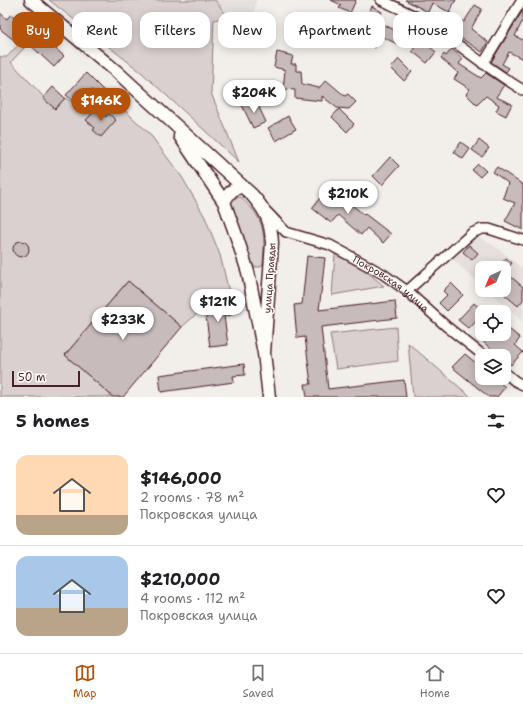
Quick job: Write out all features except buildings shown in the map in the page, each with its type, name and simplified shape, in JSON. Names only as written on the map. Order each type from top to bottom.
[{"type":"main road","points":[[31,0],[116,72],[260,204]]},
{"type":"main road","points":[[165,116],[196,158],[224,202],[230,192],[236,188],[243,187]]},
{"type":"main road","name":"улица Правды","points":[[224,202],[248,272],[264,353],[269,397]]},
{"type":"main road","name":"улица Правды","points":[[260,204],[270,224],[272,243],[264,353]]},
{"type":"main road","points":[[248,272],[255,276],[262,276],[270,270]]},
{"type":"street","points":[[381,0],[430,25],[483,64],[523,90]]},
{"type":"street","points":[[483,64],[522,0]]},
{"type":"street","points":[[260,204],[286,232],[280,234],[272,243]]},
{"type":"street","points":[[407,291],[472,233],[489,229],[523,240]]},
{"type":"street","name":"Покровская улица","points":[[286,232],[330,245],[370,266],[407,291],[446,326],[475,349]]},
{"type":"street","points":[[511,378],[523,385]]},
{"type":"shaded area","points":[[49,0],[215,0],[224,12],[218,12],[218,19],[214,20],[211,93],[239,162],[141,72],[110,48],[132,48],[132,12],[72,12],[72,18]]},
{"type":"shaded area","points":[[215,0],[256,0],[254,12],[224,12]]},
{"type":"shaded area","points":[[15,48],[24,48],[11,62],[55,109],[65,98],[78,105],[92,90],[100,97],[105,92],[149,133],[182,177],[205,217],[220,255],[230,296],[229,300],[210,302],[182,327],[128,281],[65,355],[113,397],[0,397],[0,56],[7,57]]},
{"type":"shaded area","points":[[241,197],[256,214],[263,232],[263,264],[261,267],[254,267],[252,265],[230,202],[235,198]]},
{"type":"shaded area","points":[[476,235],[499,249],[523,269],[523,322],[511,311],[511,305],[504,305],[495,297],[511,297],[511,261],[475,261],[475,280],[452,259]]},
{"type":"shaded area","points":[[335,254],[362,268],[384,286],[332,295]]},
{"type":"shaded area","points":[[396,327],[398,361],[336,369],[330,334]]},
{"type":"shaded area","points":[[408,343],[471,397],[413,397]]}]
